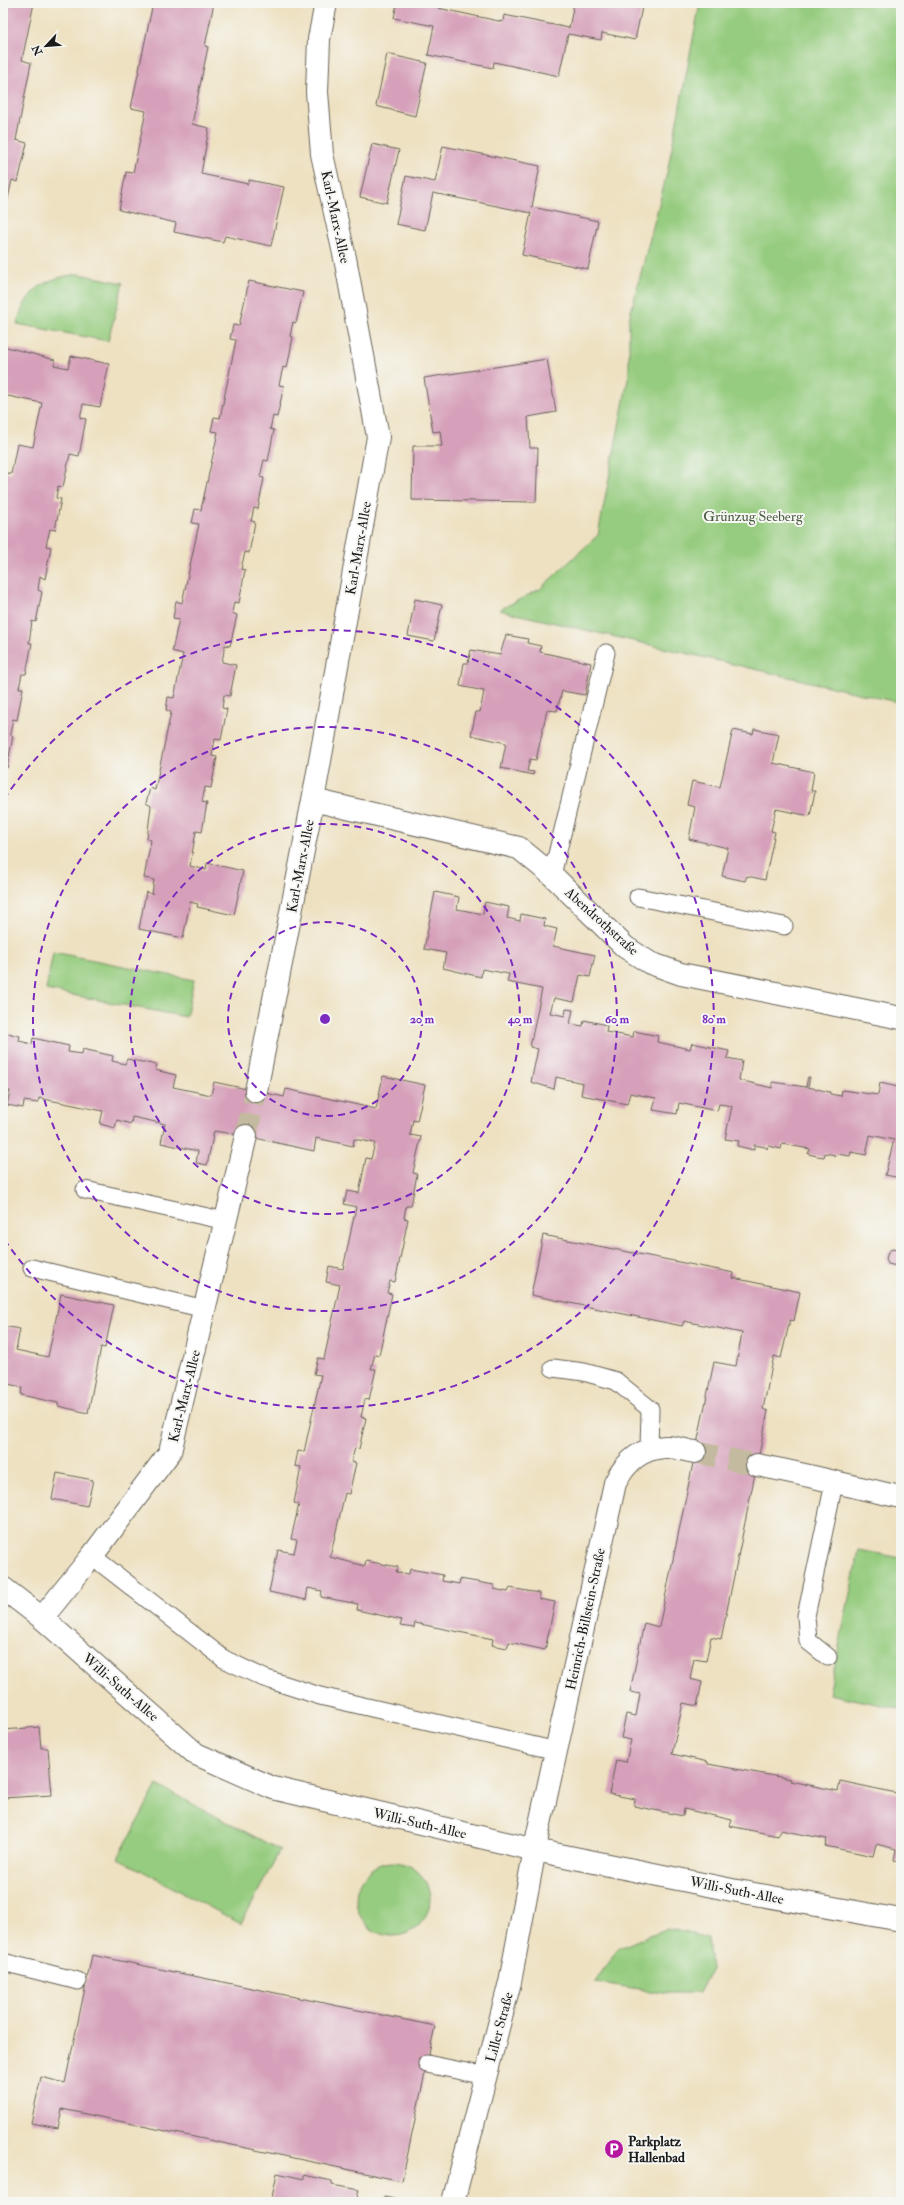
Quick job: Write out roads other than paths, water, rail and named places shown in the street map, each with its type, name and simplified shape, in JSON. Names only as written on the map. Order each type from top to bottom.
[{"type":"street","name":"Karl-Marx-Allee","points":[[256,1091],[313,800],[378,437],[345,258],[322,154],[317,92],[319,39],[326,3]]},
{"type":"street","name":"Abendrothstraße","points":[[313,800],[519,848],[552,875],[625,946],[650,963],[681,974],[901,1018]]},
{"type":"street","name":"Karl-Marx-Allee","points":[[42,1618],[92,1556],[170,1452],[246,1136]]},
{"type":"street","name":"Heinrich-Billstein-Straße","points":[[535,1850],[615,1483],[622,1468],[634,1458],[649,1450],[665,1446],[695,1452]]},
{"type":"street","points":[[758,1465],[814,1476],[834,1483],[901,1497]]},
{"type":"street","name":"Willi-Suth-Allee","points":[[3,1588],[42,1618],[196,1754],[273,1788],[535,1850],[732,1890],[901,1920]]},
{"type":"street","name":"Liller Straße","points":[[453,2202],[510,1982],[535,1850]]},
{"type":"lane","points":[[552,875],[606,653]]},
{"type":"lane","points":[[638,897],[784,926]]},
{"type":"lane","points":[[84,1190],[226,1221]]},
{"type":"lane","points":[[32,1268],[205,1309]]},
{"type":"lane","points":[[553,1368],[584,1372],[616,1381],[650,1409],[649,1450]]},
{"type":"lane","points":[[828,1657],[808,1641],[806,1616],[834,1483]]},
{"type":"lane","points":[[92,1556],[224,1659],[264,1678],[320,1696],[557,1751]]},
{"type":"lane","points":[[3,1962],[78,1981]]},
{"type":"lane","points":[[426,2064],[486,2076]]},
{"type":"tunnel","points":[[246,1136],[256,1091]]},
{"type":"tunnel","points":[[695,1452],[757,1465]]},
{"type":"place","name":"Parkplatz Hallenbad","points":[[614,2149]]},
{"type":"park label","name":"Grünzug Seeberg","points":[[753,516]]}]
